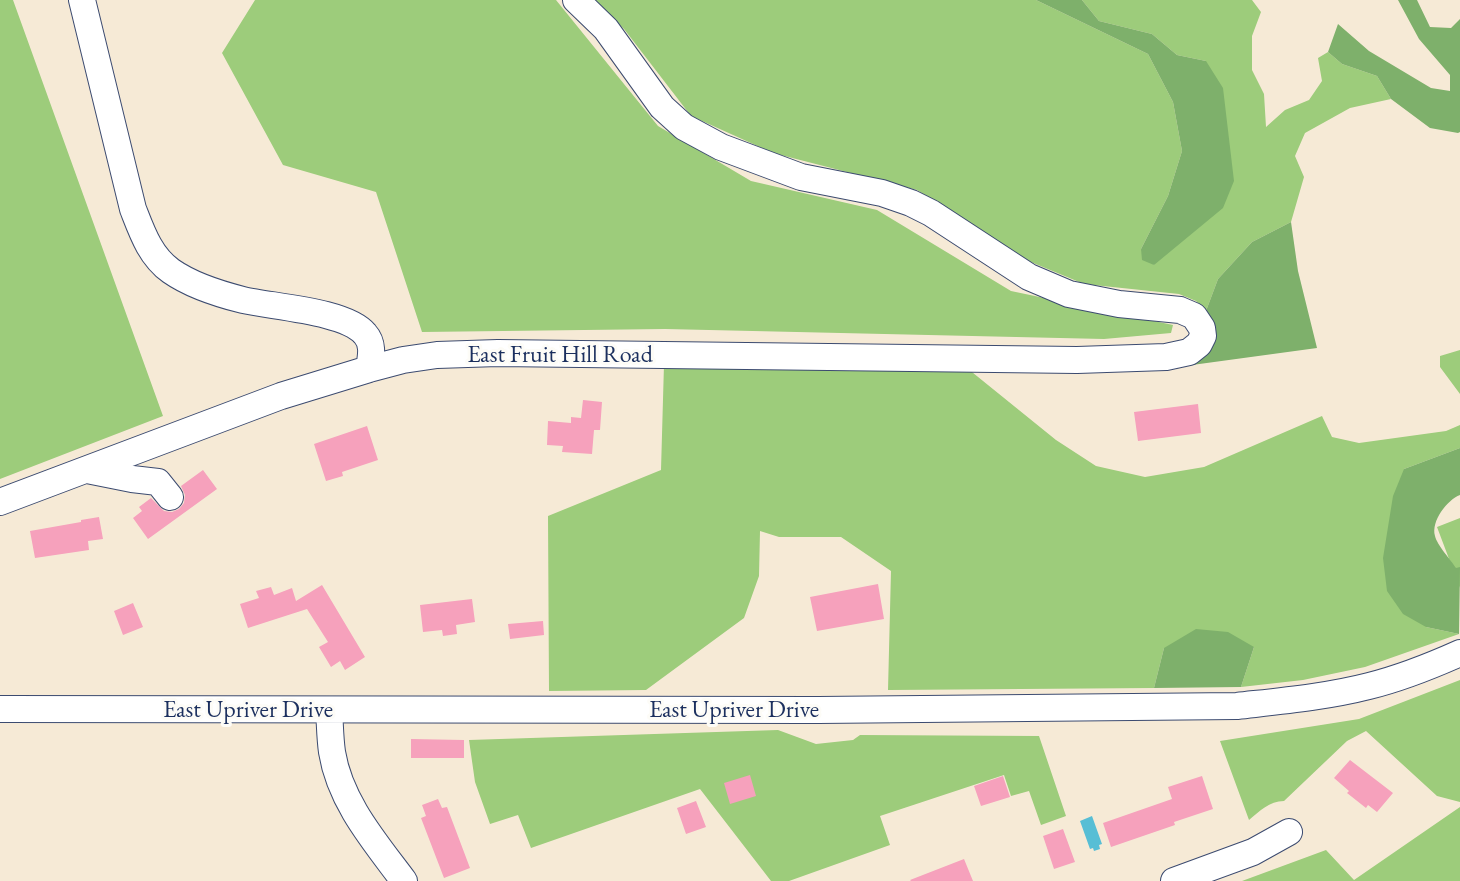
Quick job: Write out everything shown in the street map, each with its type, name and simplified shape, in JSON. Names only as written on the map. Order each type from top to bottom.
[{"type":"street","points":[[82,0],[133,209],[146,241],[157,259],[171,271],[192,282],[242,299],[343,319],[367,336],[372,349],[369,369]]},
{"type":"street","name":"East Fruit Hill Road","points":[[0,502],[281,396],[403,360],[437,355],[498,353],[1065,360],[1166,357],[1189,352],[1199,344],[1203,336],[1199,321],[1194,316],[1180,310],[1119,304],[1069,294],[1029,277],[931,213],[911,203],[882,193],[801,177],[721,147],[684,126],[662,107],[606,29],[576,0]]},
{"type":"street","points":[[87,470],[158,482],[170,497]]},
{"type":"street","name":"East Upriver Drive","points":[[0,709],[818,710],[1237,706],[1301,699],[1370,686],[1426,668],[1460,653]]},
{"type":"street","points":[[329,710],[332,753],[344,793],[360,822],[404,881]]},
{"type":"street","points":[[1174,881],[1253,852],[1289,832]]},
{"type":"green space","points":[[0,0],[13,0],[163,416],[0,479]]},
{"type":"green space","points":[[255,0],[556,0],[658,126],[751,181],[877,210],[1011,291],[1173,325],[1171,333],[1104,339],[665,329],[422,332],[376,192],[283,165],[222,53]]},
{"type":"green space","points":[[593,0],[1036,0],[1148,54],[1173,102],[1182,151],[1168,196],[1141,249],[1154,265],[1206,61],[1177,55],[1152,34],[1099,21],[1082,0],[1252,0],[1261,12],[1252,36],[1252,70],[1264,94],[1266,127],[1285,110],[1309,100],[1322,81],[1318,58],[1328,52],[1342,64],[1377,76],[1391,99],[1350,108],[1305,133],[1295,156],[1304,177],[1291,222],[1252,242],[1218,279],[1206,311],[1196,301],[1179,294],[1084,284],[1026,260],[917,190],[773,153],[691,116],[624,29]]},
{"type":"green space","points":[[1036,0],[1082,0],[1099,21],[1152,34],[1177,55],[1206,61],[1223,88],[1234,181],[1223,208],[1154,265],[1142,260],[1141,249],[1168,196],[1182,151],[1173,102],[1148,54]]},
{"type":"green space","points":[[1398,0],[1417,0],[1430,27],[1451,28],[1460,19],[1460,132],[1458,133],[1430,128],[1391,99],[1377,76],[1342,64],[1328,52],[1338,24],[1369,51],[1431,88],[1450,91],[1450,75],[1419,39]]},
{"type":"green space","points":[[1291,222],[1298,271],[1317,348],[1170,368],[1213,333],[1206,311],[1218,279],[1252,242]]},
{"type":"green space","points":[[1460,350],[1460,394],[1440,367],[1440,356]]},
{"type":"green space","points":[[664,364],[962,364],[1056,440],[1096,466],[1145,477],[1204,467],[1322,416],[1332,437],[1359,443],[1446,431],[1460,425],[1460,448],[1404,469],[1426,627],[1459,634],[1365,667],[1303,680],[1241,687],[1254,647],[1164,648],[1154,688],[888,690],[891,571],[841,537],[779,537],[760,531],[759,576],[744,618],[646,690],[549,691],[548,516],[661,470]]},
{"type":"green space","points":[[1460,448],[1460,495],[1450,501],[1441,512],[1434,530],[1441,548],[1456,568],[1460,567],[1459,634],[1426,627],[1403,614],[1387,591],[1383,558],[1393,496],[1404,469]]},
{"type":"green space","points":[[1460,518],[1460,588],[1437,527]]},
{"type":"green space","points":[[1196,629],[1228,632],[1254,647],[1241,687],[1154,688],[1164,648]]},
{"type":"green space","points":[[1460,680],[1460,802],[1437,796],[1366,731],[1347,741],[1284,801],[1269,805],[1249,820],[1220,741],[1359,719]]},
{"type":"green space","points":[[778,730],[816,744],[853,740],[860,735],[1039,736],[1066,816],[1041,825],[1029,791],[1011,796],[1004,775],[880,816],[890,845],[789,881],[771,881],[700,789],[531,848],[518,815],[490,824],[475,782],[469,740]]},
{"type":"green space","points":[[1460,807],[1460,881],[1242,881],[1326,850],[1354,880]]},
{"type":"water","points":[[1092,816],[1102,844],[1099,845],[1100,849],[1094,851],[1093,848],[1090,849],[1080,821]]},
{"type":"building","points":[[583,400],[602,402],[600,430],[594,430],[592,454],[562,452],[563,446],[547,445],[548,421],[571,423],[571,417],[581,418]]},
{"type":"building","points":[[1198,404],[1201,433],[1138,441],[1134,412]]},
{"type":"building","points":[[367,426],[378,460],[342,472],[343,476],[326,481],[314,444]]},
{"type":"building","points":[[203,470],[217,489],[148,539],[133,518],[142,511],[139,507],[151,498],[164,511],[172,512],[179,509],[184,503],[185,495],[181,486]]},
{"type":"building","points":[[99,517],[103,539],[88,541],[89,550],[35,558],[30,531]]},
{"type":"building","points":[[878,584],[884,619],[817,631],[810,597]]},
{"type":"building","points":[[322,585],[365,657],[345,670],[340,661],[331,667],[319,647],[328,642],[307,609],[248,628],[240,604],[259,598],[256,591],[271,587],[274,595],[292,588],[296,601]]},
{"type":"building","points":[[472,599],[475,622],[456,625],[457,634],[443,636],[442,630],[423,632],[420,605]]},
{"type":"building","points":[[133,603],[143,627],[123,635],[114,611]]},
{"type":"building","points":[[543,621],[544,635],[510,639],[508,624]]},
{"type":"building","points":[[411,739],[464,740],[464,758],[411,758]]},
{"type":"building","points":[[1350,760],[1393,793],[1377,812],[1368,805],[1366,808],[1347,793],[1349,791],[1334,778]]},
{"type":"building","points":[[750,775],[756,796],[730,804],[724,783]]},
{"type":"building","points":[[1003,776],[1010,797],[981,806],[974,786]]},
{"type":"building","points":[[1202,776],[1213,809],[1111,847],[1103,823],[1172,799],[1168,787]]},
{"type":"building","points":[[438,799],[442,808],[447,807],[470,868],[444,878],[421,818],[426,816],[422,805]]},
{"type":"building","points":[[696,801],[706,827],[686,834],[677,808]]},
{"type":"building","points":[[1063,829],[1075,862],[1054,869],[1043,836]]},
{"type":"building","points":[[964,859],[973,881],[910,880]]}]
